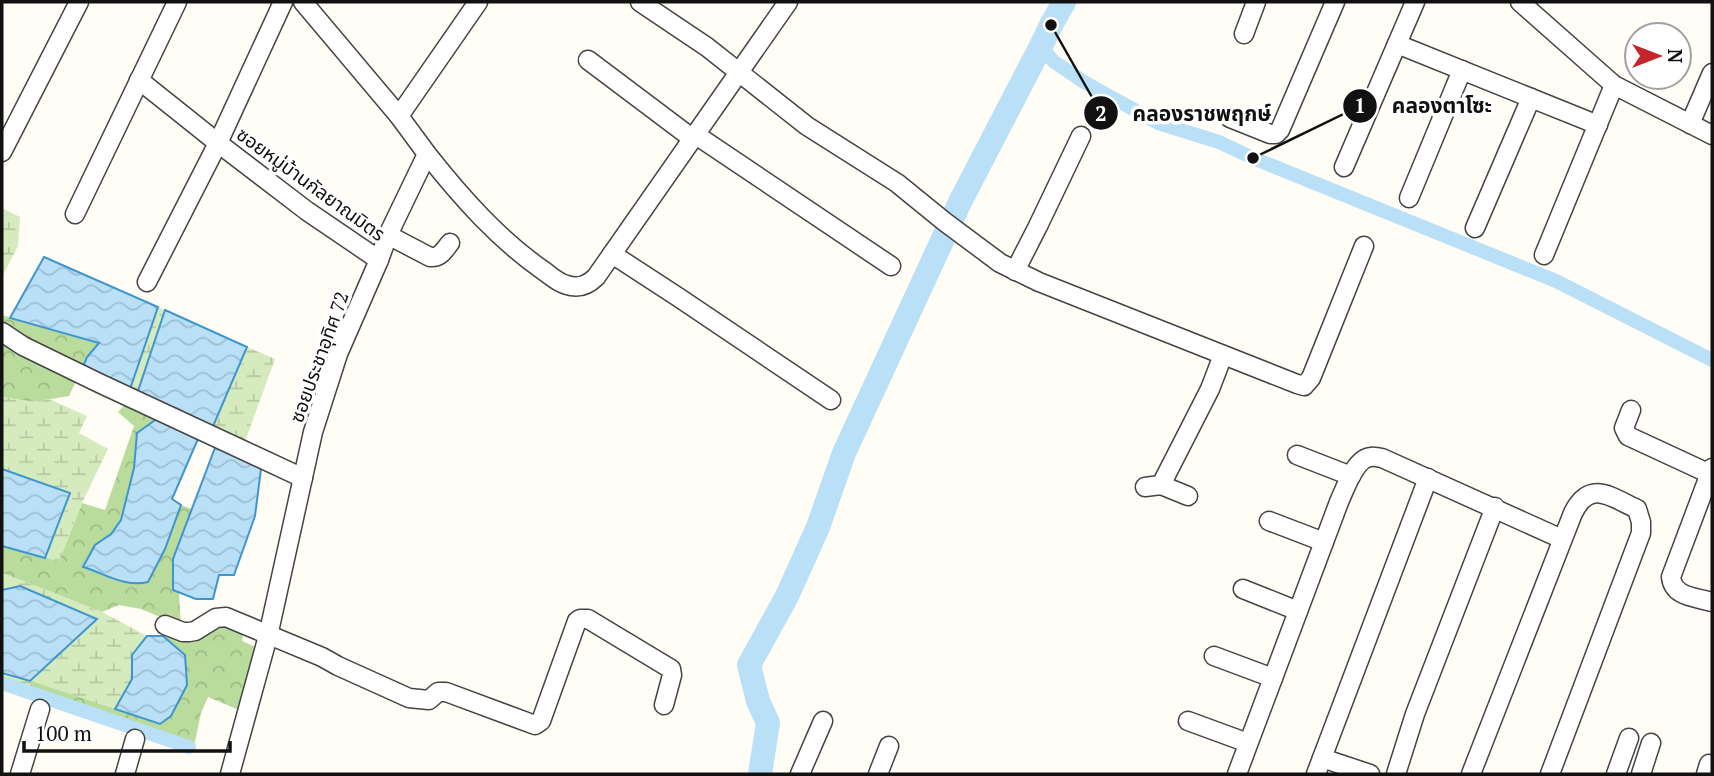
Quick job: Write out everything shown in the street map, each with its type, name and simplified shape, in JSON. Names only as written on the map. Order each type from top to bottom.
[{"type":"street","points":[[2,152],[79,2]]},
{"type":"street","points":[[75,214],[177,2]]},
{"type":"street","name":"ซอยหมู่บ้านกัลยาณมิตร","points":[[146,282],[218,143],[283,2]]},
{"type":"street","points":[[303,2],[399,116],[454,188],[516,250],[557,281],[577,286],[588,285],[596,277],[788,2]]},
{"type":"street","points":[[399,116],[478,2]]},
{"type":"street","points":[[640,2],[707,47],[807,126],[897,183],[952,227],[1014,271],[1297,384],[1304,386],[1311,378],[1364,246]]},
{"type":"street","points":[[1244,34],[1256,2]]},
{"type":"street","points":[[1230,118],[1270,134],[1276,134],[1280,130],[1335,2]]},
{"type":"street","points":[[1344,167],[1415,2]]},
{"type":"street","points":[[1520,2],[1614,85],[1712,135]]},
{"type":"street","points":[[1397,44],[1598,125]]},
{"type":"street","points":[[588,60],[694,137],[891,266]]},
{"type":"street","points":[[1409,198],[1462,70]]},
{"type":"street","points":[[1690,124],[1712,74]]},
{"type":"street","name":"ซอยหมู่บ้านกัลยาณมิตร","points":[[139,80],[307,211],[379,260]]},
{"type":"street","points":[[1544,254],[1614,85]]},
{"type":"street","points":[[1475,228],[1531,98]]},
{"type":"street","points":[[1014,271],[1081,136]]},
{"type":"street","name":"ซอยประชาอุทิศ 72","points":[[230,774],[268,636],[313,432],[338,354],[388,235],[426,154]]},
{"type":"street","points":[[388,235],[430,257],[439,256],[450,243]]},
{"type":"street","points":[[612,254],[831,400]]},
{"type":"street","points":[[2,332],[23,346],[213,438],[303,478]]},
{"type":"street","points":[[1188,496],[1153,486],[1210,389],[1223,355]]},
{"type":"street","points":[[1630,411],[1624,428],[1628,436],[1711,471],[1671,577],[1672,586],[1677,592],[1712,602]]},
{"type":"street","points":[[1297,455],[1351,476]]},
{"type":"street","points":[[1237,774],[1339,502],[1361,460],[1371,456],[1382,458],[1562,539]]},
{"type":"street","points":[[1370,774],[1319,766],[1428,478]]},
{"type":"street","points":[[1471,774],[1562,539],[1580,500],[1592,493],[1604,494],[1637,509],[1641,533],[1550,774]]},
{"type":"street","points":[[1396,774],[1415,714],[1495,507]]},
{"type":"street","points":[[1269,521],[1324,542]]},
{"type":"street","points":[[1243,589],[1298,611]]},
{"type":"street","points":[[165,625],[189,632],[216,618],[226,617],[322,657],[409,698],[429,700],[438,692],[446,692],[535,725],[541,721],[577,621],[589,619],[671,669],[672,675],[664,705]]},
{"type":"street","points":[[1214,656],[1273,678]]},
{"type":"street","points":[[20,774],[40,709]]},
{"type":"street","points":[[800,774],[823,721]]},
{"type":"street","points":[[1188,721],[1248,743]]},
{"type":"street","points":[[1616,774],[1629,738]]},
{"type":"street","points":[[125,774],[135,739]]},
{"type":"street","points":[[1641,774],[1651,743]]},
{"type":"street","points":[[878,774],[889,746]]},
{"type":"green space","points":[[2,208],[20,217],[18,246],[2,277]]},
{"type":"green space","points":[[158,307],[165,310],[136,394],[129,392]]},
{"type":"green space","points":[[2,315],[100,344],[87,357],[69,396],[33,402],[2,397]]},
{"type":"green space","points":[[247,347],[275,359],[243,447],[211,431]]},
{"type":"green space","points":[[2,397],[33,402],[49,399],[87,416],[79,433],[108,449],[82,503],[59,561],[45,558],[70,493],[2,469]]},
{"type":"green space","points":[[127,402],[158,418],[137,433],[134,468],[121,521],[111,534],[95,545],[97,571],[119,581],[165,549],[181,505],[192,509],[173,559],[173,589],[179,592],[181,628],[246,620],[242,641],[258,648],[239,710],[208,697],[201,713],[193,751],[30,697],[30,681],[185,655],[163,636],[165,619],[141,609],[119,605],[102,612],[2,573],[2,546],[59,561],[82,503],[105,510],[134,426],[118,412]]},
{"type":"green space","points":[[2,573],[102,612],[147,636],[132,655],[132,679],[115,709],[31,681],[30,697],[2,688],[2,673],[30,681],[97,620],[20,586],[2,590]]},
{"type":"water","points":[[44,257],[158,307],[129,392],[82,369],[87,357],[99,343],[10,318]]},
{"type":"water","points":[[165,310],[247,347],[211,431],[137,394]]},
{"type":"water","points":[[158,418],[198,439],[172,499],[181,505],[165,549],[148,582],[131,583],[83,567],[95,545],[111,534],[121,520],[134,468],[137,433]]},
{"type":"water","points":[[216,445],[252,459],[261,469],[255,516],[234,575],[219,575],[213,599],[196,599],[173,590],[173,559]]},
{"type":"water","points":[[2,469],[70,493],[45,558],[2,546]]},
{"type":"water","points":[[20,586],[97,619],[30,681],[2,673],[2,590]]},
{"type":"water","points":[[147,636],[163,636],[185,655],[187,685],[171,716],[160,724],[115,709],[132,679],[132,655]]},
{"type":"waterway","points":[[760,774],[768,723],[758,701],[749,665],[787,596],[818,527],[844,453],[960,202],[1064,2]]},
{"type":"waterway","points":[[1041,46],[1053,61],[1084,82],[1158,123],[1219,142],[1556,281],[1712,360]]},
{"type":"waterway","points":[[2,683],[189,747]]},
{"type":"place","name":"คลองราชพฤกษ์","points":[[1051,25]]},
{"type":"place","name":"คลองตาโซะ","points":[[1253,158]]}]
